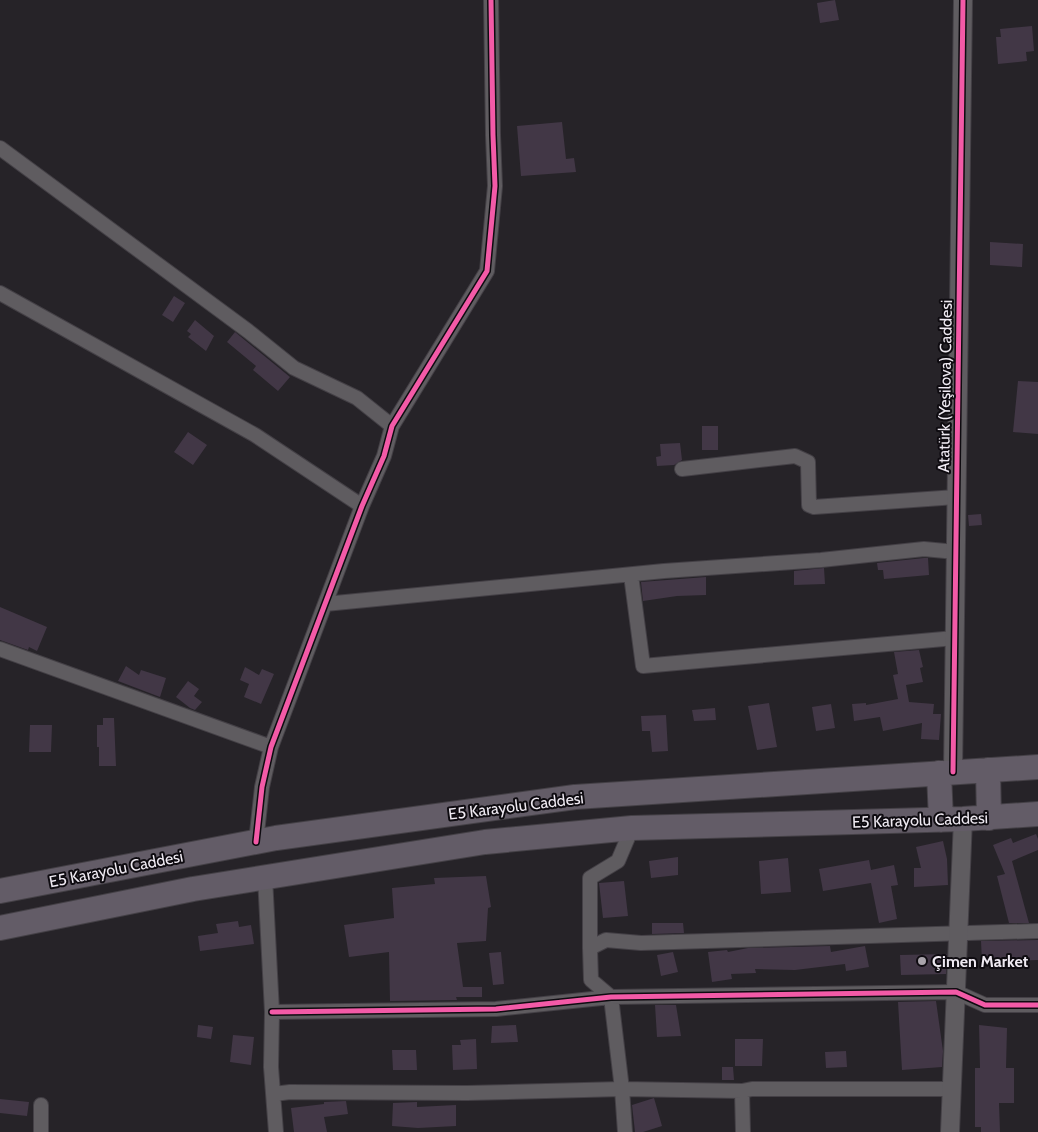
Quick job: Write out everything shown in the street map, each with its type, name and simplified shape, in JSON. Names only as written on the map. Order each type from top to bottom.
[{"type":"highway","name":"E5 Karayolu Caddesi","points":[[0,891],[256,842],[576,797],[1038,766]]},
{"type":"highway","points":[[988,770],[989,818]]},
{"type":"highway","points":[[946,773],[952,820]]},
{"type":"highway","name":"E5 Karayolu Caddesi","points":[[0,928],[193,889],[485,842],[632,828],[952,820],[1038,814]]},
{"type":"street","points":[[256,842],[262,787],[271,747],[362,506],[384,456],[392,426],[486,271],[495,186],[491,0]]},
{"type":"street","name":"Atatürk (Yeşilova) Caddesi","points":[[946,773],[955,638],[963,0]]},
{"type":"street","points":[[0,148],[240,325],[294,368],[357,398],[392,426]]},
{"type":"street","points":[[0,293],[255,435],[362,506]]},
{"type":"street","points":[[682,469],[795,456],[808,462],[809,505],[956,497]]},
{"type":"street","points":[[325,604],[632,574],[820,560],[924,549],[956,552]]},
{"type":"street","points":[[632,574],[643,666],[955,638]]},
{"type":"street","points":[[0,649],[271,747]]},
{"type":"street","points":[[950,1132],[958,933],[952,820]]},
{"type":"street","points":[[625,1132],[611,997],[591,980],[590,878],[618,861],[632,828]]},
{"type":"street","points":[[265,878],[272,1012],[271,1067],[276,1132]]},
{"type":"street","points":[[590,948],[606,940],[641,942],[1038,931]]},
{"type":"street","points":[[272,1012],[496,1009],[611,997],[956,992],[986,1005],[1038,1005]]},
{"type":"street","points":[[274,1094],[290,1092],[467,1093],[622,1089],[742,1091],[761,1089],[952,1089]]},
{"type":"street","points":[[742,1091],[743,1132]]},
{"type":"street","points":[[41,1105],[41,1132]]},
{"type":"building","points":[[835,0],[839,20],[820,23],[817,3]]},
{"type":"building","points":[[1032,26],[1034,51],[1026,52],[1027,61],[998,64],[996,37],[1001,37],[1000,29]]},
{"type":"building","points":[[562,122],[566,159],[574,158],[576,172],[521,176],[517,126]]},
{"type":"building","points":[[990,242],[1023,244],[1022,267],[990,265]]},
{"type":"building","points":[[174,296],[185,303],[173,322],[162,315]]},
{"type":"building","points":[[195,320],[214,336],[206,351],[188,337],[191,334],[187,331]]},
{"type":"building","points":[[235,332],[290,377],[278,391],[253,370],[256,366],[227,342]]},
{"type":"building","points":[[1018,381],[1038,382],[1038,434],[1013,432]]},
{"type":"building","points":[[702,426],[718,426],[718,450],[702,450]]},
{"type":"building","points":[[188,432],[207,445],[193,465],[174,452]]},
{"type":"building","points":[[680,443],[682,460],[674,465],[657,466],[656,457],[661,456],[660,444]]},
{"type":"building","points":[[981,514],[982,525],[969,526],[968,515]]},
{"type":"building","points":[[928,558],[929,575],[884,579],[883,570],[878,570],[877,563]]},
{"type":"building","points":[[824,568],[825,584],[794,585],[794,571]]},
{"type":"building","points":[[706,577],[706,595],[677,596],[643,601],[641,582]]},
{"type":"building","points":[[0,607],[47,627],[37,651],[29,647],[28,650],[0,640]]},
{"type":"building","points":[[919,650],[923,667],[920,668],[923,682],[906,685],[909,702],[934,704],[933,714],[941,714],[939,740],[921,739],[922,723],[883,731],[880,717],[854,721],[852,704],[866,703],[866,705],[898,699],[893,675],[898,674],[894,652]]},
{"type":"building","points":[[126,666],[139,675],[141,670],[166,678],[160,697],[118,681]]},
{"type":"building","points":[[245,667],[259,675],[262,669],[274,674],[261,704],[244,697],[249,684],[240,680]]},
{"type":"building","points":[[188,681],[199,689],[194,696],[202,702],[195,710],[176,697]]},
{"type":"building","points":[[769,703],[777,747],[757,750],[748,706]]},
{"type":"building","points":[[831,704],[835,728],[816,731],[812,707]]},
{"type":"building","points":[[715,708],[716,720],[694,721],[692,710]]},
{"type":"building","points":[[666,715],[668,751],[652,752],[650,731],[642,731],[641,716]]},
{"type":"building","points":[[103,718],[114,718],[116,766],[99,766],[97,725],[103,725]]},
{"type":"building","points":[[30,725],[52,725],[51,752],[29,752]]},
{"type":"building","points":[[1036,834],[1038,850],[1012,861],[1029,923],[1009,923],[997,876],[1005,874],[993,845],[1011,838],[1013,843]]},
{"type":"building","points":[[943,841],[947,859],[948,885],[914,887],[914,868],[921,868],[916,847]]},
{"type":"building","points":[[678,857],[678,875],[651,878],[649,861]]},
{"type":"building","points":[[788,858],[791,892],[761,894],[759,861]]},
{"type":"building","points":[[869,860],[871,870],[894,865],[898,885],[891,886],[897,919],[879,923],[871,883],[823,891],[819,869]]},
{"type":"building","points":[[486,876],[491,907],[488,908],[486,941],[457,943],[463,987],[482,987],[482,997],[456,997],[457,1000],[390,1001],[389,952],[349,957],[344,925],[394,918],[392,888],[435,884],[434,878]]},
{"type":"building","points":[[624,881],[628,916],[603,918],[599,883]]},
{"type":"building","points":[[238,921],[239,927],[251,925],[254,944],[200,951],[198,936],[218,933],[216,924]]},
{"type":"building","points":[[652,923],[683,923],[684,933],[652,934]]},
{"type":"building","points":[[1038,940],[1038,960],[982,962],[981,941]]},
{"type":"building","points":[[830,946],[831,952],[865,946],[869,967],[846,971],[845,964],[795,970],[755,969],[756,973],[731,974],[732,979],[712,982],[708,952],[727,950],[728,952],[748,948]]},
{"type":"building","points":[[501,952],[504,984],[493,985],[489,953]]},
{"type":"building","points":[[673,952],[678,972],[661,976],[657,955]]},
{"type":"building","points":[[947,954],[946,974],[901,975],[900,955]]},
{"type":"building","points":[[936,1001],[943,1051],[942,1067],[902,1070],[898,1002]]},
{"type":"building","points":[[655,1005],[676,1005],[681,1036],[657,1037]]},
{"type":"building","points":[[198,1025],[213,1027],[211,1039],[197,1037]]},
{"type":"building","points":[[516,1025],[518,1042],[491,1043],[492,1026]]},
{"type":"building","points":[[979,1025],[1007,1028],[1006,1068],[1014,1068],[1014,1103],[999,1103],[1000,1132],[981,1132],[981,1127],[975,1127],[975,1068],[980,1068]]},
{"type":"building","points":[[233,1035],[254,1037],[251,1065],[230,1062]]},
{"type":"building","points":[[476,1039],[477,1069],[453,1070],[452,1045],[461,1045],[460,1040]]},
{"type":"building","points":[[735,1039],[763,1039],[762,1066],[735,1066]]},
{"type":"building","points":[[392,1050],[416,1050],[417,1070],[393,1070]]},
{"type":"building","points":[[846,1051],[847,1067],[826,1068],[825,1052]]},
{"type":"building","points":[[722,1067],[733,1067],[734,1080],[722,1080]]},
{"type":"building","points":[[654,1098],[662,1126],[643,1132],[635,1132],[632,1105]]},
{"type":"building","points":[[0,1099],[29,1102],[27,1116],[0,1113]]},
{"type":"building","points":[[346,1101],[348,1114],[324,1117],[327,1132],[294,1132],[291,1108],[324,1104],[324,1102]]},
{"type":"building","points":[[417,1102],[417,1107],[456,1105],[456,1126],[418,1128],[392,1126],[393,1103]]},
{"type":"cycle path","points":[[256,842],[262,787],[271,747],[362,506],[384,456],[392,426],[487,271],[495,186],[491,0]]},
{"type":"cycle path","points":[[953,772],[963,0]]},
{"type":"cycle path","points":[[272,1012],[496,1009],[611,997],[956,992],[985,1005],[1038,1005]]},
{"type":"place","name":"Çimen Market","points":[[922,961]]}]
